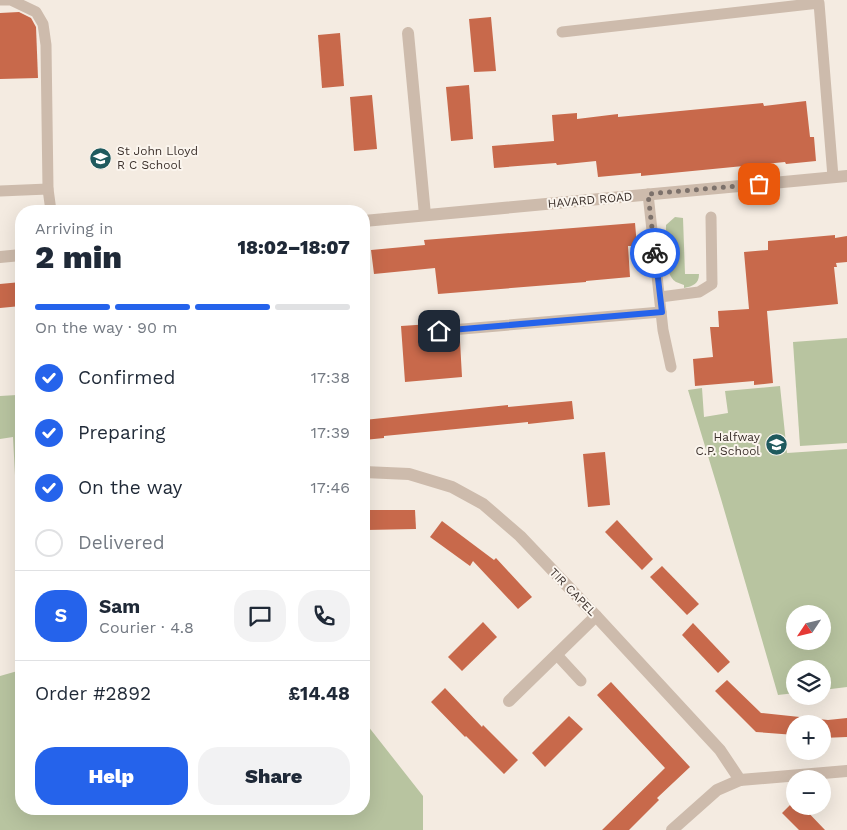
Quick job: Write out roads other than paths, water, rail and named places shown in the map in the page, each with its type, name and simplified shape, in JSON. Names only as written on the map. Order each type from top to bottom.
[{"type":"street","points":[[408,33],[425,215]]},
{"type":"street","name":"HAVARD ROAD","points":[[370,220],[847,176]]},
{"type":"street","points":[[2,255],[15,255]]},
{"type":"street","name":"TIR CAPEL","points":[[370,472],[409,474],[452,487],[482,504],[520,536],[596,616],[720,750],[740,780]]},
{"type":"street","points":[[509,701],[596,616]]},
{"type":"street","points":[[672,830],[717,790],[740,780],[847,771]]},
{"type":"lane","points":[[0,0],[11,0],[36,12],[43,24],[46,45],[48,189],[50,205]]},
{"type":"lane","points":[[562,32],[819,3],[833,177]]},
{"type":"lane","points":[[0,191],[48,189]]},
{"type":"lane","points":[[648,194],[663,330],[671,367]]},
{"type":"lane","points":[[660,297],[700,292],[712,284],[711,217]]},
{"type":"lane","points":[[439,331],[662,312]]},
{"type":"lane","points":[[557,655],[581,681]]},
{"type":"place","name":"St John Lloyd R C School","points":[[101,158]]},
{"type":"place","name":"Halfway C.P. School","points":[[776,444]]}]
